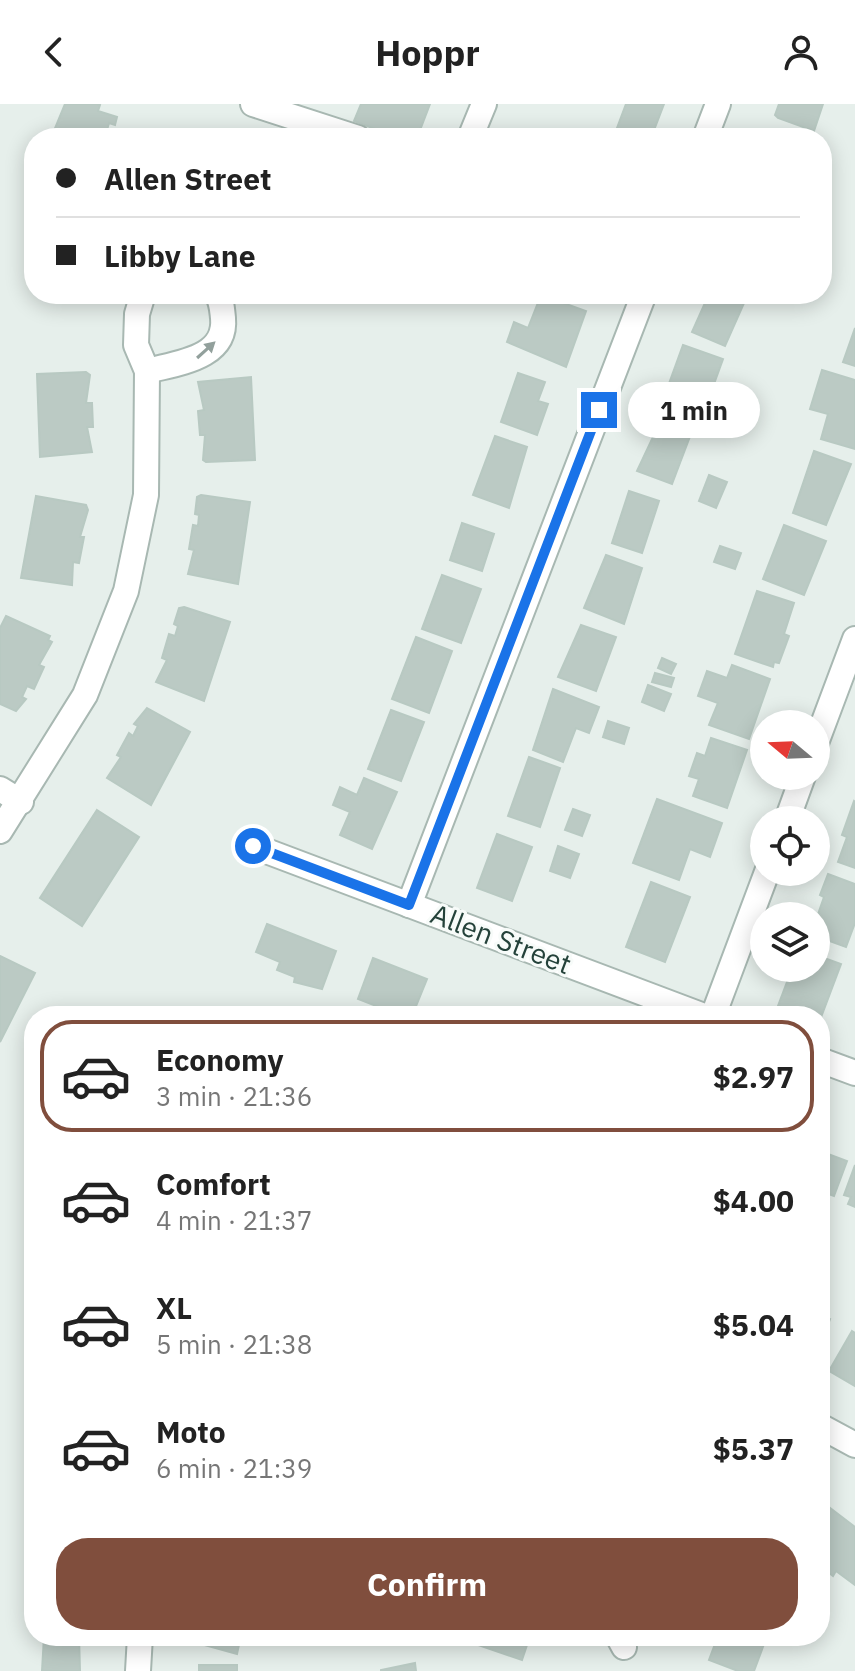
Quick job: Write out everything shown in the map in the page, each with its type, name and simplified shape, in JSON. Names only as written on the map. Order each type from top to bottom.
[{"type":"street","points":[[253,104],[327,128]]},
{"type":"street","points":[[474,128],[484,104]]},
{"type":"street","points":[[709,128],[718,104]]},
{"type":"street","points":[[0,831],[21,802],[85,695],[126,591],[146,495],[147,371],[136,345],[140,304]]},
{"type":"street","points":[[147,371],[195,360],[209,352],[224,328],[221,304]]},
{"type":"street","points":[[409,905],[640,304]]},
{"type":"street","points":[[828,710],[855,639]]},
{"type":"street","points":[[0,789],[21,802]]},
{"type":"street","name":"Allen Street","points":[[253,846],[677,1006]]},
{"type":"street","points":[[717,1006],[762,886]]},
{"type":"street","points":[[830,1064],[855,1073]]},
{"type":"street","points":[[830,1431],[855,1445]]},
{"type":"street","points":[[138,1671],[139,1646]]},
{"type":"building","points":[[65,104],[97,104],[100,105],[98,111],[117,117],[115,125],[109,123],[108,128],[55,128]]},
{"type":"building","points":[[361,104],[430,104],[421,128],[372,128],[354,121]]},
{"type":"building","points":[[626,104],[664,104],[655,128],[617,128]]},
{"type":"building","points":[[779,104],[823,104],[815,128],[806,128],[775,115]]},
{"type":"building","points":[[537,304],[566,304],[586,311],[566,367],[507,342],[514,322],[528,328]]},
{"type":"building","points":[[705,304],[744,304],[725,346],[692,332]]},
{"type":"building","points":[[855,328],[855,366],[843,362]]},
{"type":"building","points":[[683,345],[723,359],[702,417],[662,403]]},
{"type":"building","points":[[822,370],[855,380],[855,449],[821,439],[828,414],[810,409]]},
{"type":"building","points":[[86,372],[90,375],[86,403],[92,403],[93,427],[87,427],[92,452],[40,457],[37,374]]},
{"type":"building","points":[[518,373],[545,382],[538,401],[548,404],[537,435],[501,422]]},
{"type":"building","points":[[251,377],[255,460],[206,462],[203,460],[205,435],[200,435],[198,411],[204,410],[198,382]]},
{"type":"building","points":[[661,420],[692,431],[672,484],[637,471]]},
{"type":"building","points":[[495,436],[527,447],[509,508],[473,495]]},
{"type":"building","points":[[814,451],[851,464],[826,525],[793,513]]},
{"type":"building","points":[[709,475],[727,482],[716,508],[699,501]]},
{"type":"building","points":[[629,491],[659,501],[642,553],[612,543]]},
{"type":"building","points":[[36,496],[86,505],[88,510],[80,537],[84,537],[79,563],[73,562],[72,585],[21,578]]},
{"type":"building","points":[[197,497],[250,502],[238,584],[188,574],[194,550],[189,549],[193,525],[198,526],[199,515],[195,514]]},
{"type":"building","points":[[462,523],[494,534],[482,571],[450,560]]},
{"type":"building","points":[[784,525],[826,541],[804,595],[763,579]]},
{"type":"building","points":[[720,546],[741,553],[735,569],[714,562]]},
{"type":"building","points":[[606,555],[642,568],[624,624],[584,608]]},
{"type":"building","points":[[442,575],[481,589],[461,643],[422,629]]},
{"type":"building","points":[[757,591],[794,603],[784,634],[789,636],[779,663],[774,662],[773,667],[735,654]]},
{"type":"building","points":[[179,608],[230,622],[204,701],[156,682],[167,660],[162,658],[169,634],[175,636],[178,626],[174,624]]},
{"type":"building","points":[[6,616],[50,636],[48,640],[52,642],[39,665],[44,667],[34,689],[27,686],[22,697],[26,699],[16,711],[0,704],[0,628]]},
{"type":"building","points":[[581,625],[616,637],[596,691],[558,677]]},
{"type":"building","points":[[416,637],[452,651],[429,713],[392,699]]},
{"type":"building","points":[[662,658],[676,664],[671,674],[658,668]]},
{"type":"building","points":[[732,665],[770,679],[759,710],[750,710],[749,739],[709,725],[718,703],[698,696],[707,671],[727,678]]},
{"type":"building","points":[[655,673],[674,678],[671,687],[652,682]]},
{"type":"building","points":[[648,685],[671,694],[664,711],[642,702]]},
{"type":"building","points":[[553,689],[599,707],[589,733],[576,728],[563,762],[533,750]]},
{"type":"building","points":[[147,708],[190,732],[151,805],[107,778],[121,757],[117,755],[129,733],[133,736],[138,726],[134,724]]},
{"type":"building","points":[[391,710],[424,722],[401,781],[368,769]]},
{"type":"building","points":[[608,721],[629,728],[624,744],[603,737]]},
{"type":"building","points":[[711,738],[747,750],[727,808],[693,796],[699,779],[689,776],[697,753],[705,756]]},
{"type":"building","points":[[529,757],[560,768],[540,827],[508,816]]},
{"type":"building","points":[[364,778],[397,792],[372,849],[340,835],[350,812],[333,805],[340,787],[357,795]]},
{"type":"building","points":[[657,799],[722,823],[710,857],[690,849],[679,880],[633,863]]},
{"type":"building","points":[[854,801],[855,868],[838,862],[847,837],[842,835]]},
{"type":"building","points":[[573,809],[590,815],[582,836],[565,830]]},
{"type":"building","points":[[97,810],[139,837],[82,926],[40,898]]},
{"type":"building","points":[[497,834],[532,847],[512,901],[477,888]]},
{"type":"building","points":[[558,846],[579,854],[570,878],[550,871]]},
{"type":"building","points":[[830,875],[855,884],[855,923],[846,947],[830,941],[830,902],[822,902],[824,897],[820,895],[823,886],[830,886]]},
{"type":"building","points":[[651,882],[690,897],[665,962],[626,947]]},
{"type":"building","points":[[267,924],[336,951],[322,989],[294,982],[295,977],[277,970],[280,962],[256,952]]},
{"type":"building","points":[[0,956],[35,973],[0,1042]]},
{"type":"building","points":[[373,958],[427,979],[416,1006],[376,1006],[358,999]]},
{"type":"building","points":[[830,960],[841,964],[825,1006],[778,1006],[787,982],[830,982]]},
{"type":"building","points":[[830,1155],[847,1161],[834,1196],[830,1195]]},
{"type":"building","points":[[855,1165],[855,1207],[848,1204],[851,1197],[844,1195]]},
{"type":"building","points":[[852,1331],[855,1333],[855,1386],[830,1369]]},
{"type":"building","points":[[830,1508],[855,1527],[855,1585],[836,1571],[833,1576],[830,1574]]},
{"type":"building","points":[[43,1646],[79,1646],[80,1671],[42,1671]]},
{"type":"building","points":[[208,1646],[239,1646],[237,1654]]},
{"type":"building","points":[[481,1646],[527,1646],[522,1660]]},
{"type":"building","points":[[714,1646],[763,1646],[754,1671],[738,1671],[709,1660]]},
{"type":"building","points":[[415,1663],[416,1671],[381,1671],[381,1670]]},
{"type":"building","points":[[199,1665],[237,1665],[237,1671],[199,1671]]},
{"type":"route","points":[[253,846],[409,905],[599,410]]}]
